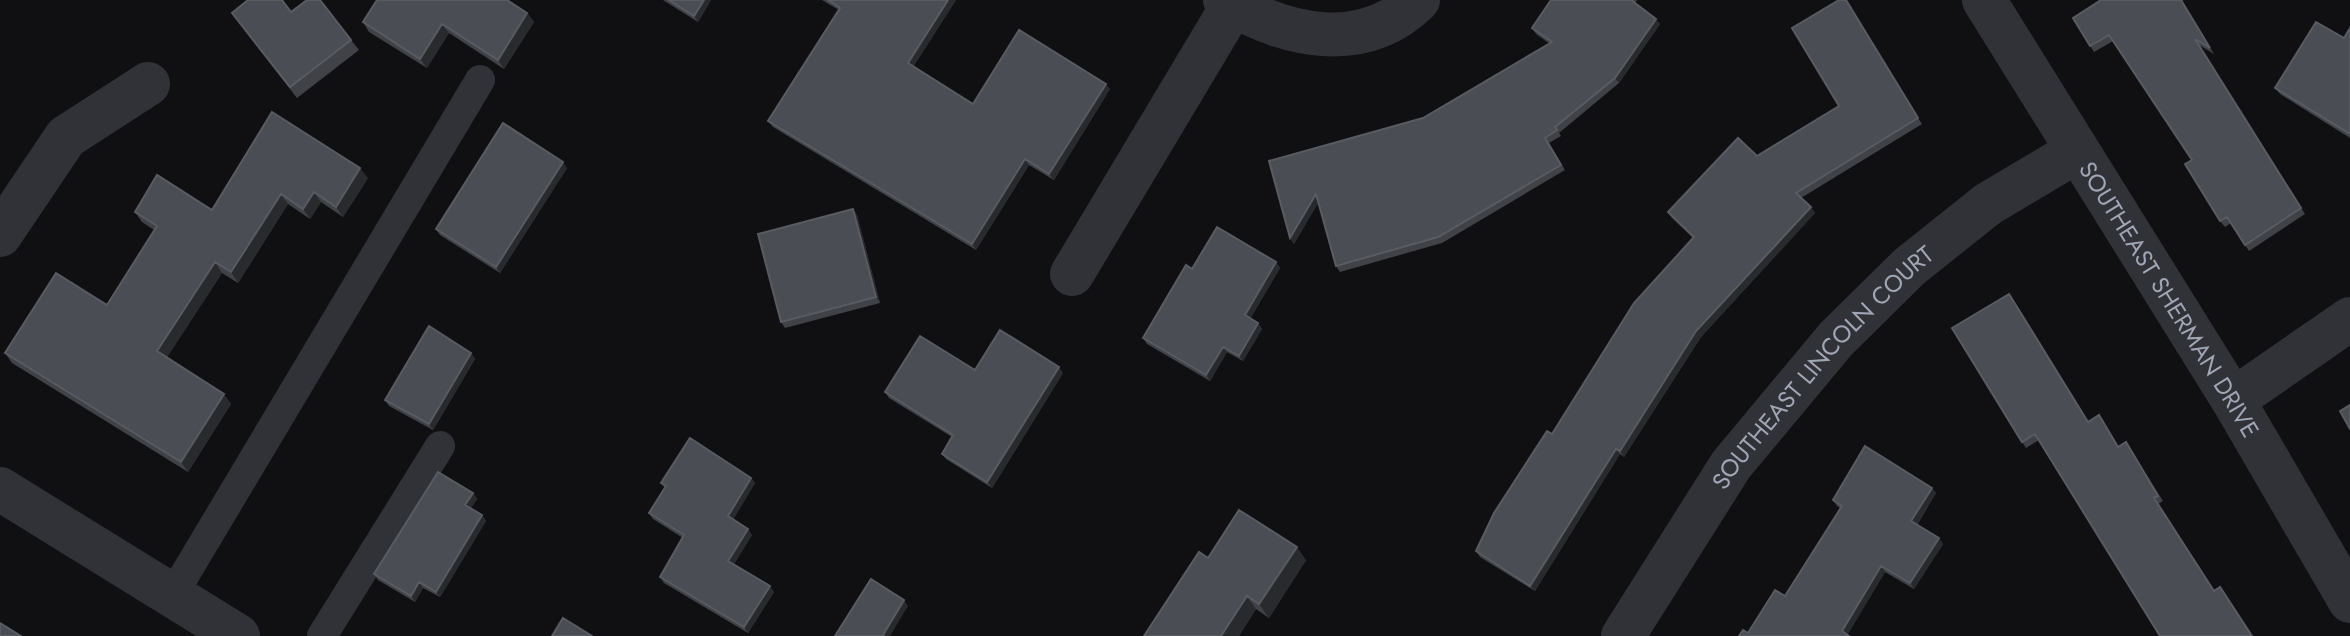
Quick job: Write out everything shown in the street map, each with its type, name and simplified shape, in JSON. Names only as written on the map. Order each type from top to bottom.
[{"type":"street","points":[[1072,274],[1229,2],[1279,25],[1324,35],[1374,31],[1418,0]]},
{"type":"street","name":"SOUTHEAST SHERMAN DRIVE","points":[[1984,0],[2233,400],[2350,601]]},
{"type":"street","points":[[0,235],[66,137],[148,84]]},
{"type":"street","name":"SOUTHEAST LINCOLN COURT","points":[[1623,636],[1731,465],[1836,339],[1909,267],[1988,204],[2077,151]]},
{"type":"street","points":[[2233,400],[2350,319]]},
{"type":"street","points":[[4,500],[238,636]]},
{"type":"lane","points":[[172,596],[480,80]]},
{"type":"lane","points":[[322,636],[440,446]]},
{"type":"building","points":[[248,0],[282,0],[291,12],[307,0],[320,0],[351,40],[290,87],[232,13]]},
{"type":"building","points":[[377,0],[507,0],[527,13],[498,60],[442,24],[420,59],[363,22]]},
{"type":"building","points":[[669,0],[704,0],[694,16]]},
{"type":"building","points":[[828,0],[948,0],[908,63],[973,104],[1019,30],[1106,84],[1049,174],[1025,159],[972,244],[768,121],[840,8]]},
{"type":"building","points":[[1551,0],[1631,0],[1656,19],[1615,78],[1545,138],[1561,165],[1438,237],[1336,266],[1316,194],[1290,238],[1269,161],[1423,118],[1552,42],[1532,28]]},
{"type":"building","points":[[1839,0],[1846,0],[1918,118],[1796,193],[1811,207],[1696,331],[1620,451],[1616,449],[1530,586],[1476,551],[1494,513],[1547,431],[1552,434],[1634,303],[1694,237],[1668,212],[1738,138],[1757,156],[1839,106],[1792,28]]},
{"type":"building","points":[[2101,0],[2181,0],[2210,48],[2195,39],[2301,208],[2245,245],[2227,217],[2220,221],[2185,164],[2192,160],[2109,35],[2090,46],[2073,18]]},
{"type":"building","points":[[2316,22],[2344,38],[2350,28],[2350,134],[2275,88]]},
{"type":"building","points":[[272,112],[360,168],[336,207],[314,192],[303,209],[281,194],[231,272],[215,262],[157,351],[224,394],[181,462],[5,353],[56,273],[107,305],[157,226],[135,212],[157,175],[212,210]]},
{"type":"building","points":[[503,123],[563,162],[496,267],[436,229]]},
{"type":"building","points":[[853,209],[876,297],[781,322],[758,234]]},
{"type":"building","points":[[1217,227],[1276,262],[1245,315],[1258,323],[1239,356],[1223,347],[1206,375],[1143,338],[1186,265],[1192,269]]},
{"type":"building","points":[[2009,294],[2088,422],[2099,415],[2118,447],[2126,442],[2158,496],[2154,498],[2214,591],[2220,587],[2252,636],[2160,636],[2035,434],[2022,442],[1952,328]]},
{"type":"building","points":[[429,326],[471,353],[429,424],[385,400]]},
{"type":"building","points":[[1000,330],[1059,367],[987,482],[942,454],[953,435],[885,392],[920,336],[975,370]]},
{"type":"building","points":[[2350,405],[2350,429],[2340,411]]},
{"type":"building","points":[[690,438],[751,478],[728,516],[748,529],[728,561],[770,586],[744,627],[660,577],[684,535],[649,513],[666,486],[661,483]]},
{"type":"building","points":[[1865,446],[1932,488],[1911,521],[1939,538],[1910,583],[1881,566],[1842,631],[1849,636],[1739,636],[1743,630],[1748,633],[1775,590],[1785,596],[1842,506],[1833,500]]},
{"type":"building","points":[[438,472],[473,493],[465,505],[482,515],[436,592],[419,582],[411,596],[374,574]]},
{"type":"building","points":[[1239,510],[1297,547],[1259,604],[1247,596],[1221,636],[1144,636],[1199,552],[1208,558]]},
{"type":"building","points":[[871,579],[904,600],[885,636],[835,636]]},
{"type":"building","points":[[563,618],[592,636],[552,636]]},
{"type":"building","points":[[0,623],[21,636],[0,636]]}]
